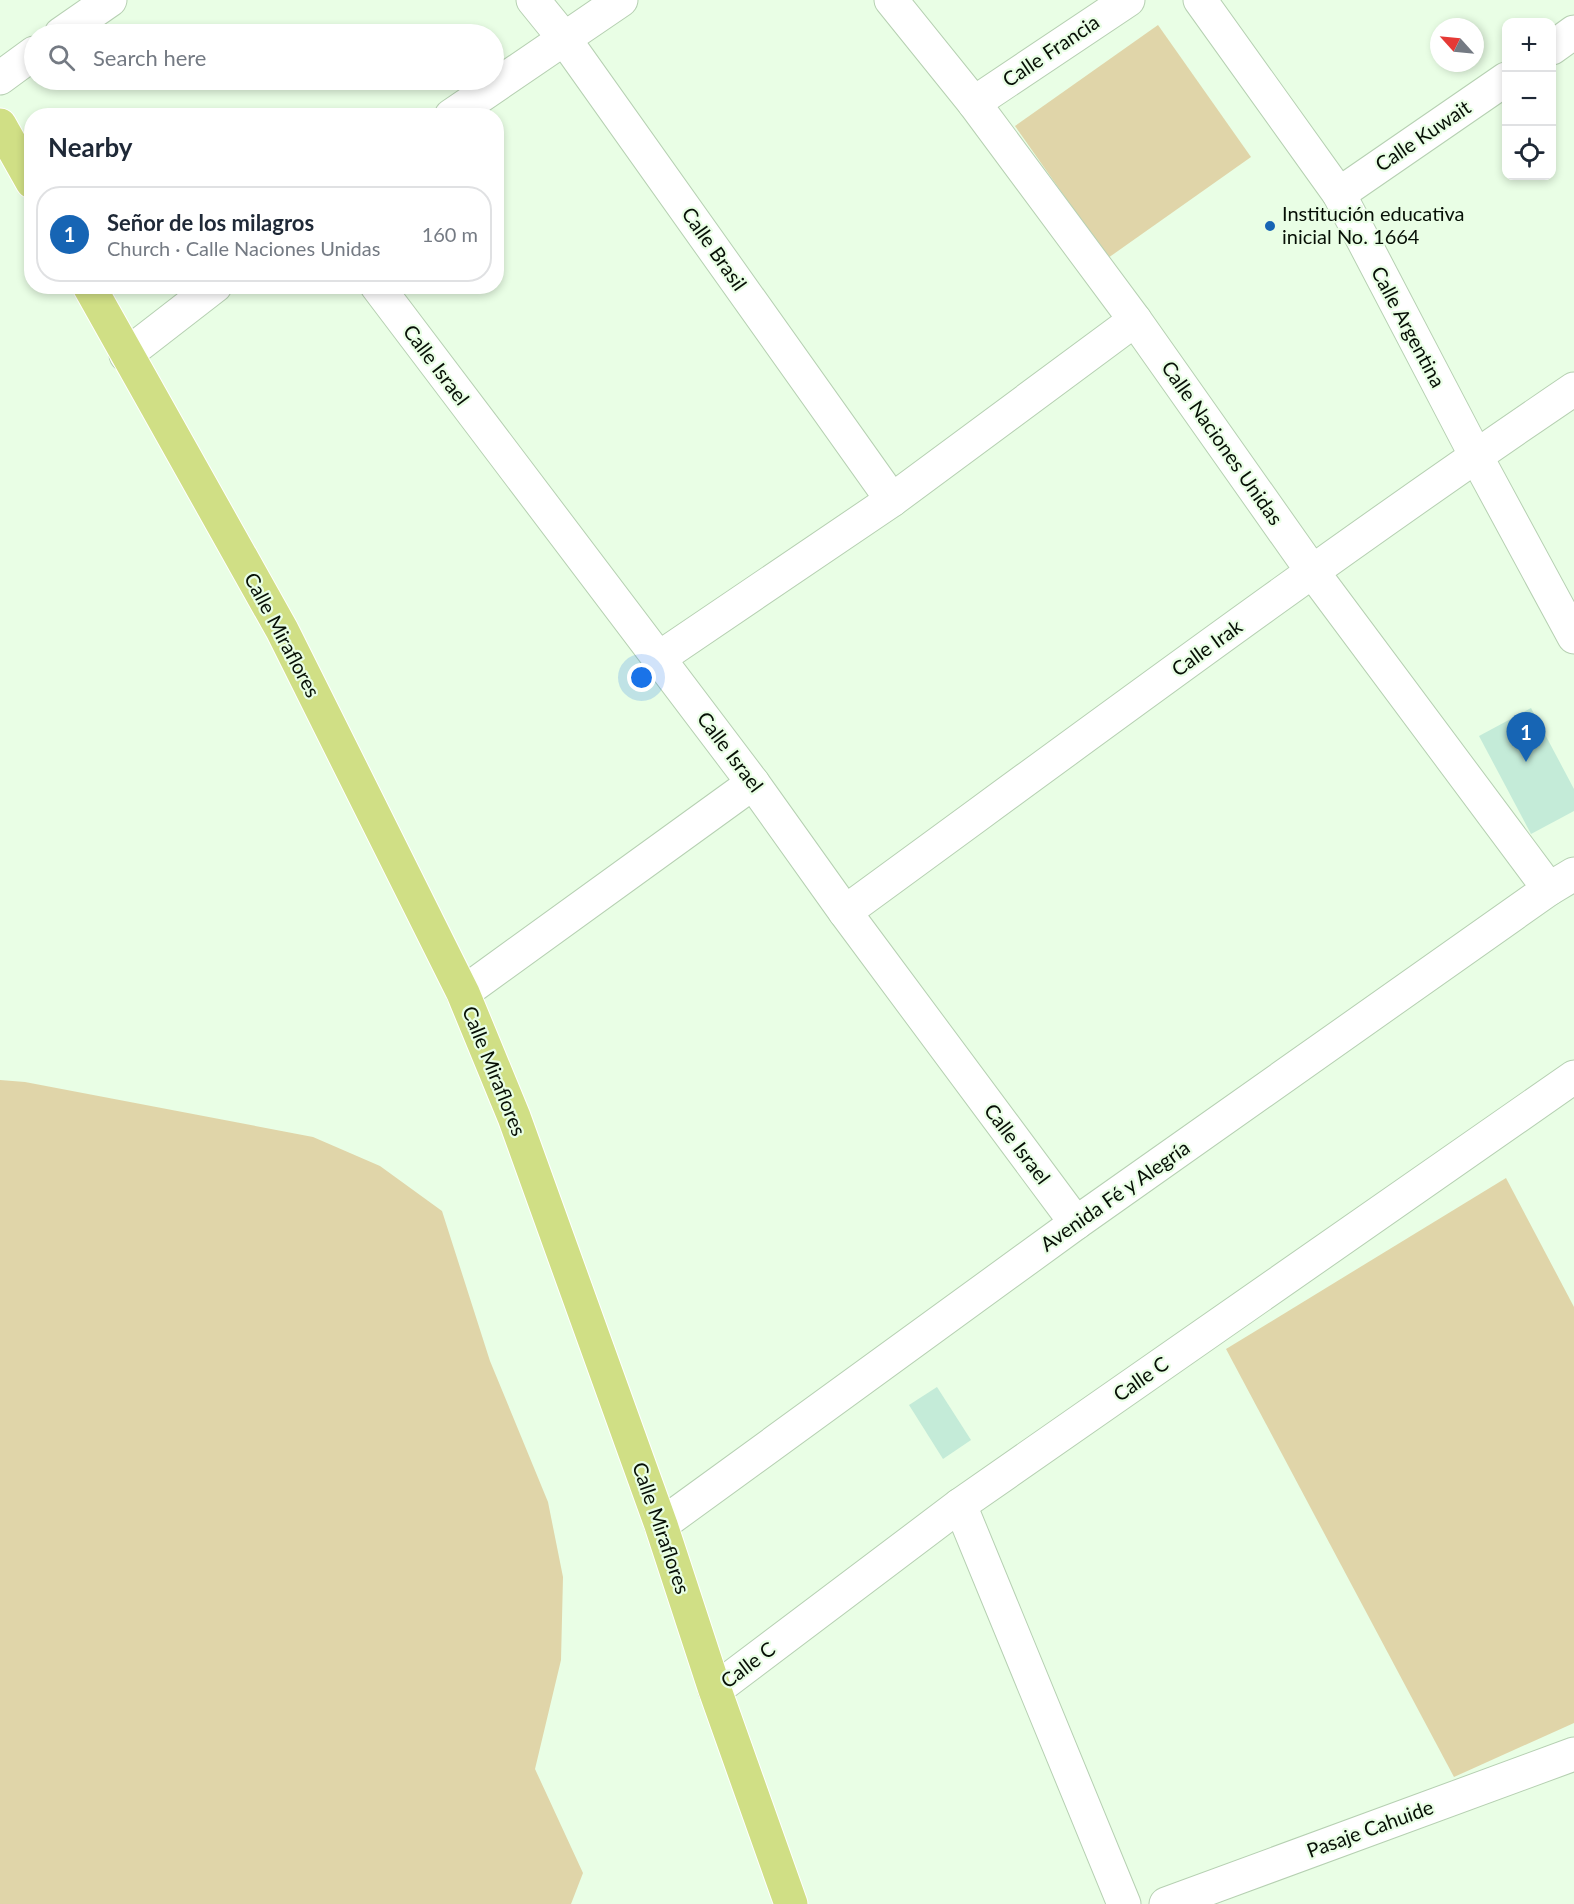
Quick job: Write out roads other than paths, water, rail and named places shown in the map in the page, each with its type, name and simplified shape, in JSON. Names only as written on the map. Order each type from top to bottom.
[{"type":"main road","points":[[0,125],[24,168]]},
{"type":"main road","name":"Calle Miraflores","points":[[93,294],[282,630],[463,993],[514,1117],[661,1525],[715,1690],[791,1904]]},
{"type":"street","points":[[75,24],[110,0]]},
{"type":"street","name":"Calle Brasil","points":[[533,0],[563,38],[892,500]]},
{"type":"street","points":[[504,79],[621,0]]},
{"type":"street","name":"Calle Naciones Unidas","points":[[891,0],[974,103],[1135,320],[1312,571],[1562,882]]},
{"type":"street","name":"Calle Francia","points":[[974,103],[1128,0]]},
{"type":"street","name":"Calle Argentina","points":[[1200,0],[1339,194],[1574,637]]},
{"type":"street","points":[[1556,45],[1574,32]]},
{"type":"street","points":[[0,78],[24,60]]},
{"type":"street","name":"Calle Kuwait","points":[[1339,194],[1502,81]]},
{"type":"street","points":[[462,108],[488,90]]},
{"type":"street","points":[[126,355],[205,294]]},
{"type":"street","name":"Calle Israel","points":[[383,294],[753,783],[845,912],[1076,1223]]},
{"type":"street","points":[[659,658],[892,500],[1135,320]]},
{"type":"street","name":"Calle Irak","points":[[845,912],[1312,571],[1574,389]]},
{"type":"street","points":[[463,993],[753,783]]},
{"type":"street","name":"Avenida Fé y Alegría","points":[[661,1525],[1076,1223],[1562,882]]},
{"type":"street","name":"Calle C","points":[[715,1690],[960,1505],[1574,1077]]},
{"type":"street","points":[[960,1505],[1124,1904]]},
{"type":"street","name":"Pasaje Cahuide","points":[[1166,1904],[1574,1754]]},
{"type":"place","name":"Institución educativa inicial No. 1664","points":[[1270,226]]},
{"type":"place","name":"Señor de los milagros","points":[[1526,762]]}]
